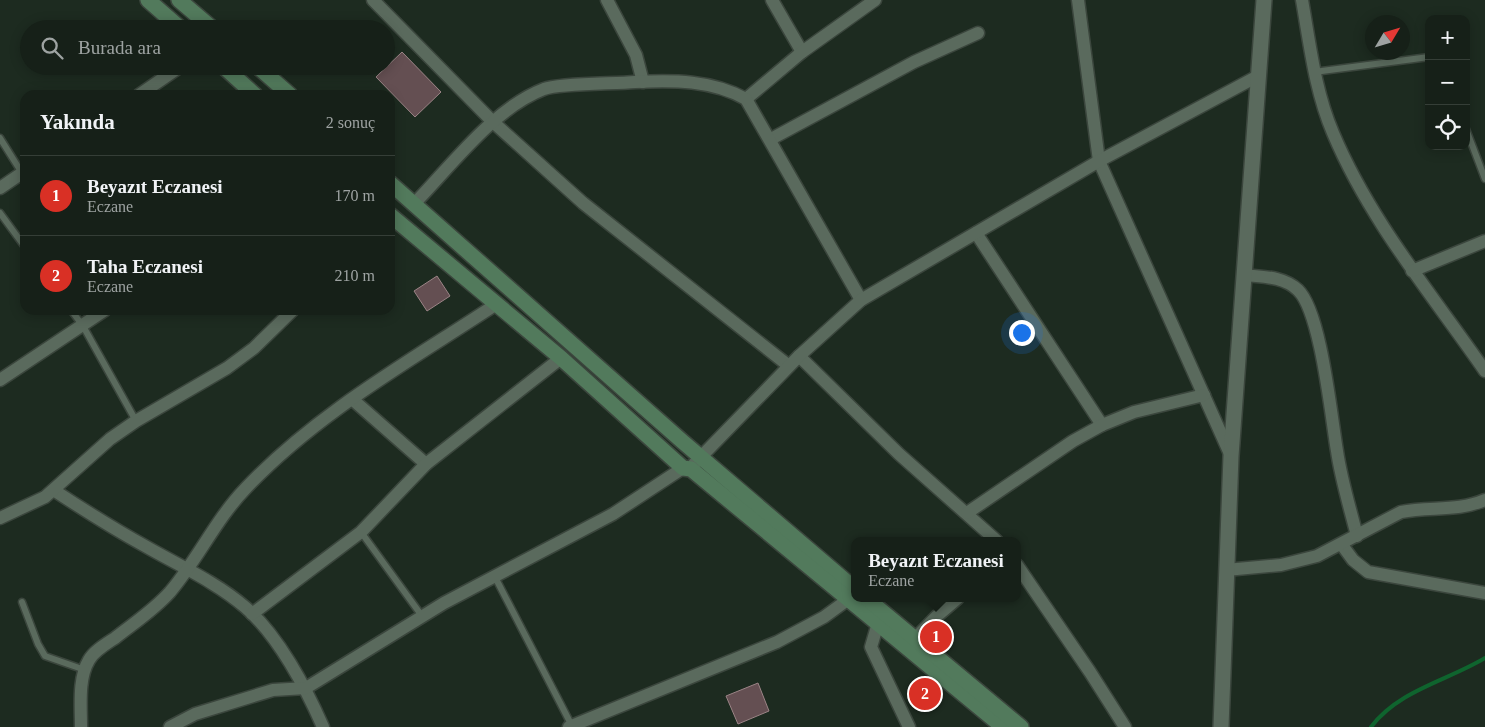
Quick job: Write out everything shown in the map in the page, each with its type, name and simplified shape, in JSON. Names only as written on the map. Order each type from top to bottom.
[{"type":"main road","points":[[148,0],[171,20]]},
{"type":"main road","points":[[179,0],[202,20]]},
{"type":"main road","points":[[233,75],[249,90]]},
{"type":"main road","points":[[267,75],[284,90]]},
{"type":"main road","points":[[395,187],[701,457],[851,593]]},
{"type":"main road","points":[[395,223],[561,358],[687,468],[851,593]]},
{"type":"main road","points":[[859,602],[878,623],[911,643],[1021,727]]},
{"type":"main road","points":[[870,602],[911,643],[1002,727]]},
{"type":"street","points":[[373,0],[393,20]]},
{"type":"street","points":[[607,0],[636,55],[643,82]]},
{"type":"street","points":[[772,0],[802,52]]},
{"type":"street","points":[[746,99],[802,52],[875,0]]},
{"type":"street","points":[[1078,0],[1099,161],[1231,456]]},
{"type":"street","points":[[1221,727],[1231,456],[1264,0]]},
{"type":"street","points":[[1302,0],[1314,72],[1333,133],[1369,203],[1412,271],[1485,371]]},
{"type":"street","points":[[395,22],[493,122],[583,203],[790,366]]},
{"type":"street","points":[[771,139],[914,62],[978,33]]},
{"type":"street","points":[[146,90],[168,75]]},
{"type":"street","points":[[170,727],[195,714],[273,690],[306,688],[422,616],[613,514],[687,468],[701,457],[799,356],[861,300],[1099,161],[1258,76]]},
{"type":"street","points":[[414,204],[493,122],[524,100],[545,89],[643,82],[679,81],[710,84],[746,99],[771,139],[861,300]]},
{"type":"street","points":[[0,188],[20,175]]},
{"type":"street","points":[[976,232],[1102,425]]},
{"type":"street","points":[[1412,271],[1485,242]]},
{"type":"street","points":[[1244,275],[1287,282],[1303,295],[1310,309],[1330,395],[1337,452],[1357,536]]},
{"type":"street","points":[[81,727],[82,686],[85,670],[93,654],[156,607],[188,570],[224,515],[245,489],[268,466],[352,399],[496,305]]},
{"type":"street","points":[[0,380],[98,315]]},
{"type":"street","points":[[0,518],[45,498],[95,452],[136,421],[227,368],[254,348],[288,315]]},
{"type":"street","points":[[799,356],[899,454],[967,512],[993,537]]},
{"type":"street","points":[[252,614],[361,532],[426,464],[561,358]]},
{"type":"street","points":[[967,512],[1073,441],[1102,425],[1134,412],[1204,395]]},
{"type":"street","points":[[352,399],[426,464]]},
{"type":"street","points":[[54,490],[96,519],[188,570],[244,606],[263,626],[306,688],[322,727]]},
{"type":"street","points":[[1226,570],[1281,565],[1317,556],[1342,545],[1401,512],[1414,509],[1456,509],[1485,500]]},
{"type":"street","points":[[1342,545],[1354,560],[1368,572],[1485,593]]},
{"type":"street","points":[[1021,571],[1090,672],[1124,727]]},
{"type":"street","points":[[570,727],[777,642],[824,616],[851,595]]},
{"type":"street","points":[[911,643],[936,616],[953,602]]},
{"type":"street","points":[[878,623],[871,646],[909,727]]},
{"type":"lane","points":[[1314,72],[1425,58]]},
{"type":"lane","points":[[0,138],[20,166]]},
{"type":"lane","points":[[1470,140],[1485,180]]},
{"type":"lane","points":[[0,213],[20,240]]},
{"type":"lane","points":[[75,315],[83,326],[136,421]]},
{"type":"lane","points":[[361,532],[422,616]]},
{"type":"lane","points":[[495,577],[570,727]]},
{"type":"lane","points":[[22,602],[38,644],[45,656],[85,670]]},
{"type":"building","points":[[402,52],[441,92],[415,117],[395,96],[395,90],[389,90],[376,77],[378,75],[395,75],[395,59]]},
{"type":"building","points":[[437,276],[450,296],[427,311],[414,291]]},
{"type":"building","points":[[758,683],[769,711],[738,724],[726,696]]},
{"type":"waterway","points":[[1371,727],[1382,714],[1409,695],[1485,658]]},
{"type":"place","name":"Beyazıt Eczanesi","points":[[936,637]]},
{"type":"place","name":"Taha Eczanesi","points":[[925,694]]}]
